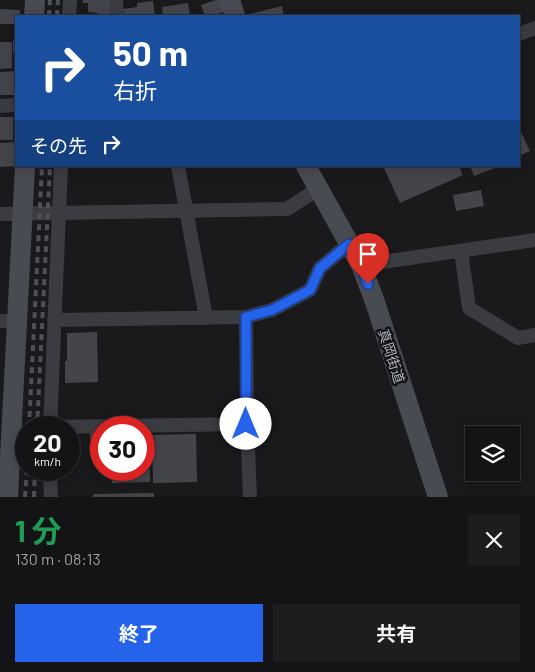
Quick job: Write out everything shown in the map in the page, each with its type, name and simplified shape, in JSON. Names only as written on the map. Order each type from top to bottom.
[{"type":"street","points":[[24,0],[35,0],[34,15]]},
{"type":"street","points":[[69,15],[70,0]]},
{"type":"street","points":[[116,0],[117,15]]},
{"type":"street","points":[[230,0],[235,15]]},
{"type":"street","points":[[520,34],[535,28]]},
{"type":"street","points":[[0,106],[15,105]]},
{"type":"street","points":[[8,497],[5,428],[8,321],[22,214],[25,167]]},
{"type":"street","points":[[50,416],[61,167]]},
{"type":"street","points":[[178,167],[206,318]]},
{"type":"street","name":"真岡街道","points":[[307,167],[361,265],[375,302],[438,497]]},
{"type":"street","points":[[0,214],[287,208],[318,189]]},
{"type":"street","points":[[361,265],[535,240]]},
{"type":"street","points":[[54,320],[246,317],[272,310],[310,290],[320,268],[349,244]]},
{"type":"street","points":[[461,251],[469,308],[518,338],[535,335]]},
{"type":"street","points":[[246,317],[246,424],[250,497]]},
{"type":"street","points":[[80,427],[246,424]]},
{"type":"street","points":[[50,481],[51,497]]},
{"type":"building","points":[[83,0],[110,0],[110,15],[97,15],[98,13],[88,12],[88,3],[83,3]]},
{"type":"building","points":[[216,0],[223,0],[227,11],[214,15],[205,15],[201,5]]},
{"type":"building","points":[[153,1],[155,15],[124,15],[123,9],[137,7],[137,3]]},
{"type":"building","points":[[188,3],[190,15],[163,15],[162,7]]},
{"type":"building","points":[[282,6],[284,15],[250,15]]},
{"type":"building","points":[[0,9],[20,10],[20,15],[15,15],[15,24],[0,24]]},
{"type":"building","points":[[13,40],[15,40],[15,53],[13,53]]},
{"type":"building","points":[[0,42],[12,42],[12,68],[0,69]]},
{"type":"building","points":[[15,71],[15,95],[0,95],[0,72]]},
{"type":"building","points":[[0,117],[13,117],[13,140],[0,140]]},
{"type":"building","points":[[520,133],[530,151],[520,156]]},
{"type":"building","points":[[15,142],[15,166],[0,167],[0,143]]},
{"type":"building","points":[[383,167],[459,167],[463,175],[400,203]]},
{"type":"building","points":[[470,167],[495,168],[474,176]]},
{"type":"building","points":[[481,190],[484,206],[456,211],[453,195]]},
{"type":"building","points":[[97,332],[98,382],[65,383],[67,333]]},
{"type":"building","points":[[196,434],[197,482],[153,483],[155,481],[155,435]]},
{"type":"building","points":[[112,481],[150,481],[150,482],[112,483]]},
{"type":"building","points":[[154,493],[154,497],[93,497],[93,494]]},
{"type":"railway","points":[[49,15],[50,0]]},
{"type":"railway","points":[[57,15],[58,0]]},
{"type":"railway","points":[[30,416],[42,167]]},
{"type":"railway","points":[[38,416],[50,167]]},
{"type":"railway","points":[[25,497],[26,481]]},
{"type":"railway","points":[[34,497],[35,481]]},
{"type":"route","points":[[246,424],[246,317],[272,310],[310,290],[320,268],[349,244],[361,265],[368,284]]}]
